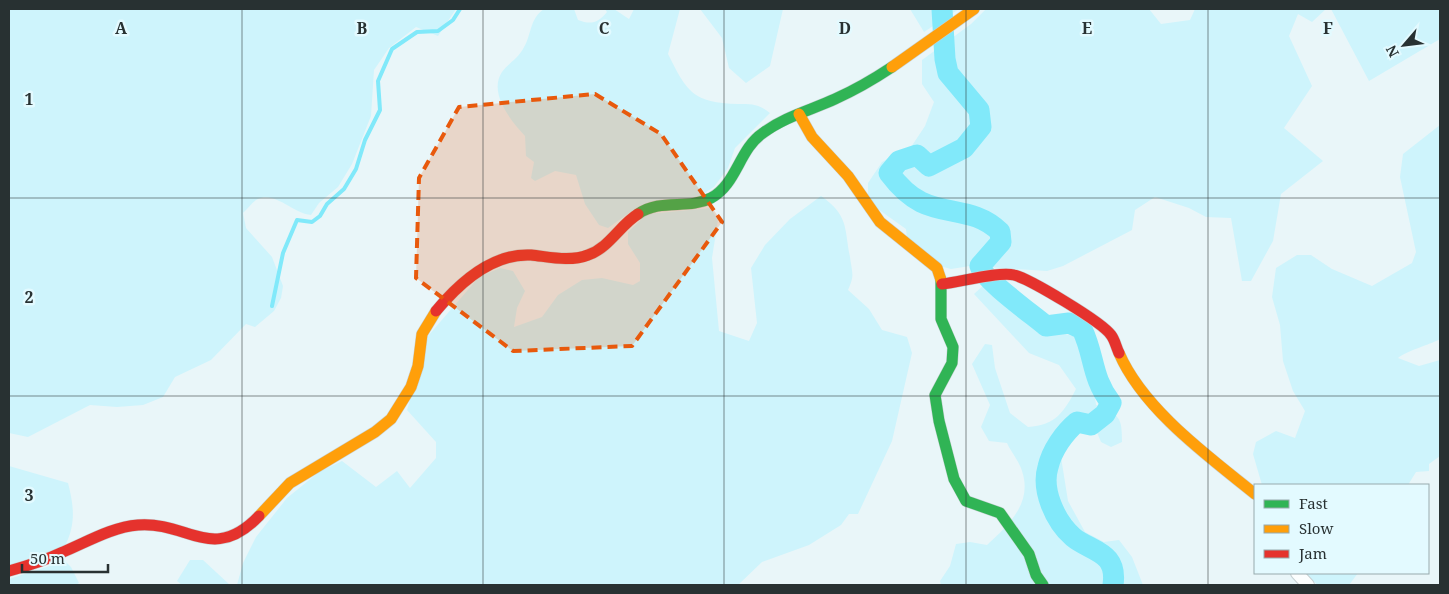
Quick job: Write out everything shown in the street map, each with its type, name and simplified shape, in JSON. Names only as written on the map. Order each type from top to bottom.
[{"type":"street","points":[[9,571],[72,549],[116,530],[140,524],[151,524],[205,538],[225,539],[232,536],[250,524],[287,486],[312,468],[376,431],[390,420],[415,379],[421,338],[427,324],[447,298],[478,271],[494,261],[512,255],[570,258],[590,255],[642,211],[663,204],[691,203],[709,199],[722,190],[754,139],[777,124],[842,96],[913,54],[970,12]]},
{"type":"street","points":[[798,114],[812,137],[848,176],[866,199],[880,222],[937,268],[942,284],[941,319],[953,347],[952,363],[935,395],[939,422],[954,480],[966,501],[1000,513],[1029,554],[1036,575],[1044,585]]},
{"type":"street","points":[[942,284],[977,280],[997,274],[1014,275],[1025,279],[1103,326],[1110,335],[1124,365],[1142,392],[1198,447],[1254,493]]},
{"type":"street","points":[[1298,574],[1308,585]]},
{"type":"highlighted area","points":[[595,94],[661,134],[722,222],[632,346],[513,351],[416,278],[419,178],[459,107]]},
{"type":"shaded area","points":[[9,9],[456,9],[438,36],[416,27],[389,48],[374,70],[371,116],[352,164],[338,187],[319,203],[311,215],[298,211],[278,200],[264,197],[256,200],[243,213],[246,228],[272,257],[283,286],[281,298],[274,311],[255,327],[246,324],[211,360],[175,377],[163,397],[143,405],[117,407],[90,405],[28,437],[9,433]]},
{"type":"shaded area","points":[[544,9],[574,9],[578,20],[591,23],[604,16],[607,12],[605,9],[614,9],[629,19],[634,9],[680,9],[668,54],[681,78],[693,93],[711,101],[755,105],[770,113],[735,148],[728,168],[714,187],[700,196],[636,208],[608,228],[599,225],[585,204],[576,175],[555,171],[535,181],[531,178],[534,162],[526,156],[525,136],[508,115],[499,98],[498,80],[502,72],[521,52],[526,44],[533,22]]},
{"type":"shaded area","points":[[700,9],[783,9],[770,66],[746,83],[729,68],[722,38]]},
{"type":"shaded area","points":[[910,9],[959,9],[924,32]]},
{"type":"shaded area","points":[[986,9],[1149,9],[1161,24],[1190,20],[1195,9],[1326,9],[1312,22],[1298,14],[1289,36],[1312,86],[1284,128],[1323,161],[1281,194],[1273,241],[1251,281],[1242,281],[1231,218],[1206,217],[1189,208],[1155,197],[1135,210],[1132,230],[1063,266],[1047,271],[970,266],[951,269],[921,261],[908,248],[906,229],[868,202],[868,183],[882,162],[911,147],[925,126],[934,102],[922,84],[922,60],[971,24]]},
{"type":"shaded area","points":[[1331,9],[1440,9],[1440,39],[1369,81]]},
{"type":"shaded area","points":[[1440,125],[1440,339],[1398,358],[1419,366],[1440,360],[1440,456],[1429,464],[1429,471],[1416,472],[1409,484],[1262,484],[1253,454],[1256,442],[1276,431],[1295,438],[1305,411],[1293,391],[1283,361],[1280,325],[1272,297],[1276,268],[1297,255],[1311,255],[1332,269],[1372,286],[1412,263],[1416,252],[1400,177],[1403,154]]},
{"type":"shaded area","points":[[821,196],[836,210],[844,223],[852,274],[852,281],[848,290],[869,309],[882,330],[907,337],[912,353],[892,441],[858,514],[849,514],[841,525],[809,545],[762,562],[738,585],[237,585],[243,563],[256,537],[287,498],[319,472],[342,461],[376,487],[397,471],[410,488],[436,458],[436,442],[407,410],[428,336],[479,277],[500,268],[513,271],[525,291],[517,308],[514,327],[542,317],[558,295],[582,280],[602,278],[633,285],[640,281],[640,263],[628,244],[628,232],[647,214],[711,208],[718,220],[712,258],[719,331],[749,341],[757,323],[751,268],[765,245],[790,219]]},
{"type":"shaded area","points":[[999,280],[1039,311],[1054,331],[1073,336],[1082,345],[1092,372],[1096,405],[1110,411],[1120,422],[1122,442],[1111,447],[1101,442],[1091,418],[1080,418],[1071,425],[1060,451],[1068,501],[1085,532],[1104,542],[1119,540],[1132,557],[1143,585],[941,585],[940,581],[950,566],[956,544],[970,542],[987,545],[1010,522],[1021,503],[1024,493],[1025,483],[1022,471],[1007,443],[989,441],[981,427],[990,405],[972,364],[985,344],[992,345],[995,368],[1010,413],[1028,427],[1038,426],[1058,416],[1076,389],[1059,365],[1029,353],[974,294],[986,283]]},
{"type":"shaded area","points":[[9,466],[68,483],[73,515],[69,538],[65,546],[9,566]]},
{"type":"shaded area","points":[[190,560],[203,560],[230,585],[182,585],[177,581]]},
{"type":"shaded area","points":[[65,561],[71,567],[79,583],[76,585],[9,585],[9,579]]},
{"type":"shaded area","points":[[1304,574],[1357,574],[1349,585],[1318,585]]},
{"type":"waterway","points":[[272,306],[283,253],[297,220],[312,222],[320,216],[327,204],[344,189],[356,169],[365,140],[380,110],[378,81],[392,49],[417,32],[438,31],[453,20],[460,9]]},
{"type":"waterway","points":[[942,9],[945,59],[948,73],[979,110],[981,127],[964,148],[929,166],[917,155],[899,161],[889,173],[903,189],[921,202],[941,209],[971,215],[991,224],[1000,232],[1001,242],[980,266],[983,272],[999,288],[1046,326],[1069,323],[1082,329],[1096,375],[1111,403],[1105,414],[1091,425],[1077,422],[1063,437],[1050,461],[1046,485],[1051,505],[1066,530],[1080,542],[1102,554],[1107,559],[1111,565],[1113,585]]},
{"type":"traffic: fast","points":[[638,214],[656,206],[693,203],[711,198],[720,192],[733,176],[748,148],[771,127],[850,92],[892,67]]},
{"type":"traffic: fast","points":[[941,280],[941,319],[953,347],[952,363],[935,395],[939,421],[954,479],[966,501],[1000,513],[1029,554],[1036,575],[1043,585]]},
{"type":"traffic: slow","points":[[892,67],[974,9]]},
{"type":"traffic: slow","points":[[799,114],[812,137],[848,176],[880,222],[937,268],[941,280]]},
{"type":"traffic: slow","points":[[259,516],[290,483],[375,432],[391,419],[411,387],[418,366],[422,334],[436,311]]},
{"type":"traffic: slow","points":[[1119,353],[1130,374],[1160,412],[1178,430],[1254,493]]},
{"type":"traffic: jam","points":[[436,311],[466,280],[490,264],[517,256],[531,255],[567,259],[588,255],[602,247],[638,214]]},
{"type":"traffic: jam","points":[[942,284],[999,274],[1014,275],[1022,278],[1065,302],[1105,329],[1112,337],[1119,353]]},
{"type":"traffic: jam","points":[[9,571],[57,555],[128,526],[156,525],[214,539],[228,537],[243,530],[259,516]]}]
